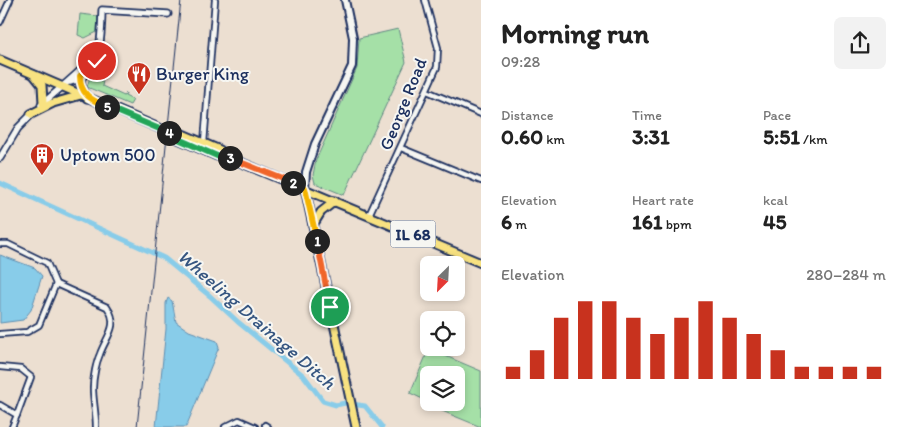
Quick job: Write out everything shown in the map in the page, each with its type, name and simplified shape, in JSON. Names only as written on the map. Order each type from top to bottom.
[{"type":"main road","points":[[345,0],[353,38],[352,66],[315,144],[306,172],[305,188],[356,427]]},
{"type":"main road","points":[[0,55],[12,65]]},
{"type":"main road","name":"IL 68","points":[[0,60],[34,75],[67,85],[84,97],[173,134],[176,138],[210,154],[223,156],[305,188],[481,262]]},
{"type":"main road","points":[[34,75],[42,85],[44,103]]},
{"type":"main road","points":[[31,114],[53,103],[84,97],[80,76]]},
{"type":"main road","name":"IL 68","points":[[173,134],[178,132],[220,150],[223,156]]},
{"type":"main road","points":[[313,225],[321,212],[335,201]]},
{"type":"street","points":[[0,22],[10,0]]},
{"type":"street","points":[[204,143],[215,0]]},
{"type":"street","name":"George Road","points":[[369,215],[437,67],[438,48],[424,0]]},
{"type":"street","points":[[0,158],[18,128],[31,114],[94,65],[100,49],[102,10],[168,14]]},
{"type":"street","points":[[67,85],[71,78],[97,56]]},
{"type":"street","points":[[427,91],[481,114]]},
{"type":"street","points":[[401,148],[481,181]]},
{"type":"street","points":[[0,244],[8,244],[47,263],[56,284],[107,307],[112,314],[113,328],[100,354],[93,388],[96,406],[96,427]]},
{"type":"street","points":[[0,334],[27,332],[39,325],[56,284]]},
{"type":"street","points":[[0,367],[22,369],[32,377],[12,427]]},
{"type":"street","points":[[0,405],[17,415]]},
{"type":"street","points":[[224,427],[239,420],[255,427]]},
{"type":"green space","points":[[80,14],[98,16],[97,32],[85,38],[78,35]]},
{"type":"green space","points":[[398,29],[406,62],[344,195],[315,183],[313,175],[316,160],[357,68],[359,38]]},
{"type":"green space","points":[[90,77],[103,81],[102,86],[124,96],[126,93],[125,96],[133,100],[130,105],[87,87]]},
{"type":"green space","points":[[426,356],[446,356],[481,371],[481,427],[442,411],[465,411],[465,366],[422,366]]},
{"type":"green space","points":[[420,370],[420,398],[410,393]]},
{"type":"water","points":[[0,255],[35,268],[42,276],[31,310],[23,320],[0,323]]},
{"type":"water","points":[[168,298],[172,301],[176,322],[189,331],[217,341],[219,347],[186,427],[156,427],[166,329],[166,303]]},
{"type":"waterway","name":"Wheeling Drainage Ditch","points":[[0,183],[164,258],[304,376],[323,401],[336,405],[345,403],[365,406],[382,427]]},
{"type":"railway","points":[[137,427],[181,0]]},
{"type":"place","name":"Burger King","points":[[139,95]]},
{"type":"place","name":"Uptown 500","points":[[42,176]]},
{"type":"route","points":[[97,61],[80,76],[81,86],[88,98],[173,134],[176,138],[217,156],[223,156],[305,188],[330,307]]}]
